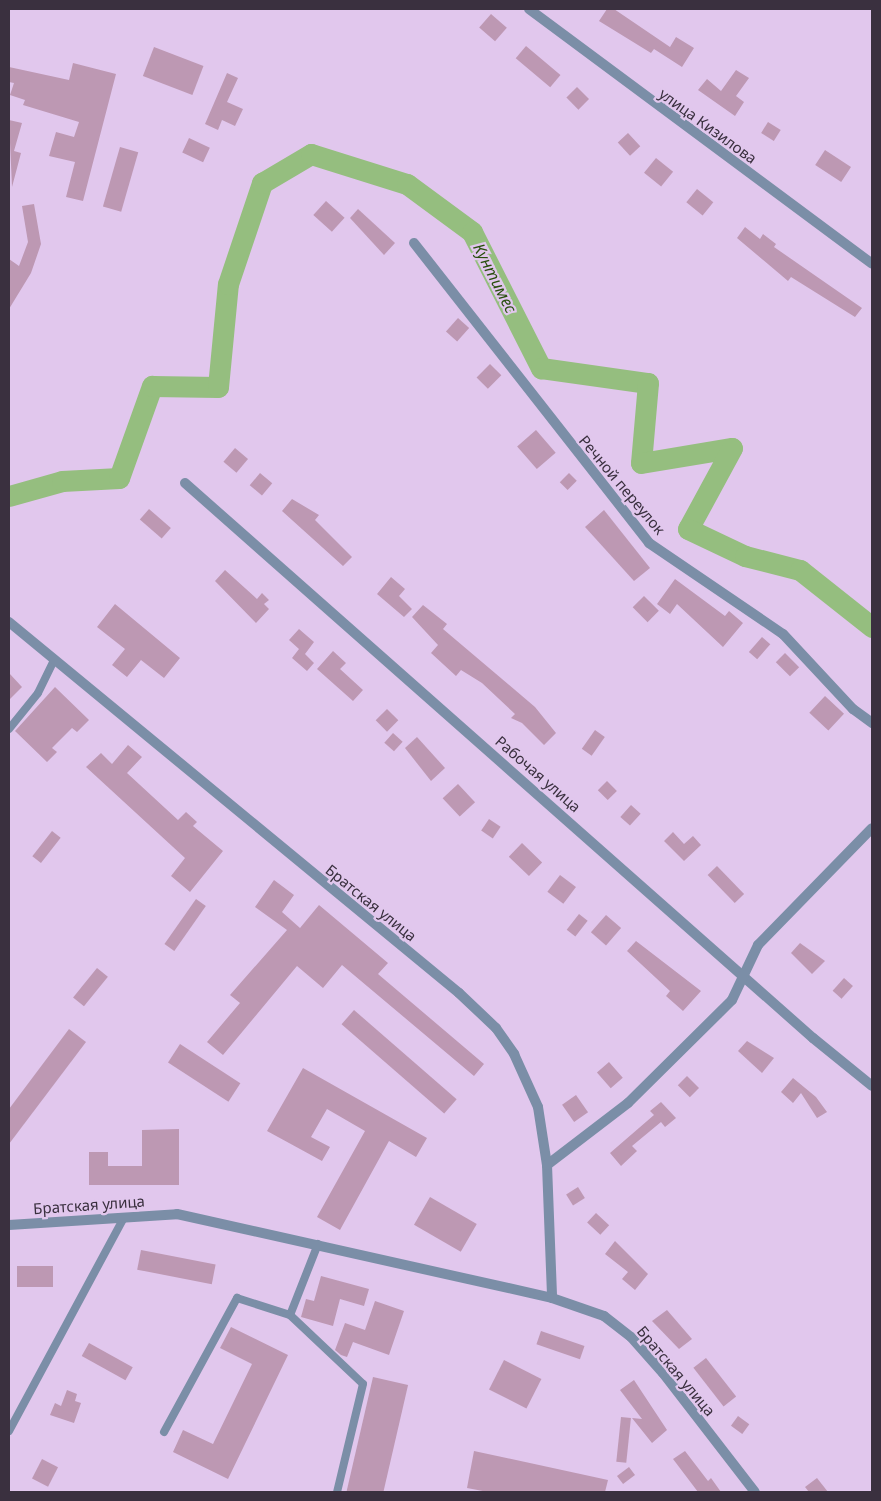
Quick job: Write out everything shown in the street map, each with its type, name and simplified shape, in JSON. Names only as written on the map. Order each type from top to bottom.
[{"type":"street","name":"улица Кизилова","points":[[529,9],[872,264]]},
{"type":"street","name":"Речной переулок","points":[[414,242],[649,543],[782,634],[853,709],[872,723]]},
{"type":"street","name":"Рабочая улица","points":[[185,483],[872,1086]]},
{"type":"street","name":"Братская улица","points":[[9,622],[459,993],[496,1028],[514,1054],[538,1107],[547,1165],[552,1298]]},
{"type":"street","points":[[547,1165],[642,1089],[732,1000],[742,973],[758,945],[872,828]]},
{"type":"street","name":"Братская улица","points":[[9,1225],[123,1219],[176,1214],[318,1244],[552,1298],[604,1316],[632,1337],[755,1492]]},
{"type":"lane","points":[[9,729],[38,693],[54,660]]},
{"type":"lane","points":[[9,1431],[123,1219]]},
{"type":"lane","points":[[290,1315],[318,1244]]},
{"type":"lane","points":[[164,1432],[237,1298],[290,1315],[363,1384],[337,1492]]},
{"type":"building","points":[[607,9],[614,9],[670,47],[676,37],[694,48],[682,67],[654,49],[651,53],[599,21]]},
{"type":"building","points":[[491,14],[507,28],[495,41],[479,28]]},
{"type":"building","points":[[526,46],[560,75],[550,87],[516,58]]},
{"type":"building","points":[[154,47],[203,66],[192,95],[143,76]]},
{"type":"building","points":[[73,63],[116,74],[83,201],[66,197],[75,162],[49,156],[56,132],[74,137],[79,122],[23,105],[25,100],[10,95],[14,83],[9,82],[9,67],[69,80]]},
{"type":"building","points":[[736,70],[749,78],[736,96],[744,102],[735,116],[698,90],[707,79],[721,91]]},
{"type":"building","points":[[227,73],[238,78],[227,102],[243,109],[235,126],[222,120],[218,130],[205,124]]},
{"type":"building","points":[[577,87],[589,99],[578,110],[566,98]]},
{"type":"building","points":[[9,120],[22,123],[14,151],[21,153],[12,187]]},
{"type":"building","points":[[768,122],[781,130],[774,141],[761,133]]},
{"type":"building","points":[[628,133],[640,146],[630,156],[618,143]]},
{"type":"building","points":[[189,138],[210,148],[203,162],[182,153]]},
{"type":"building","points":[[120,147],[138,152],[121,212],[103,207]]},
{"type":"building","points":[[825,150],[851,167],[841,182],[815,165]]},
{"type":"building","points":[[656,158],[673,172],[661,187],[644,173]]},
{"type":"building","points":[[697,189],[713,202],[703,215],[686,202]]},
{"type":"building","points":[[326,201],[345,218],[332,232],[313,215]]},
{"type":"building","points":[[34,204],[41,244],[31,273],[9,309],[9,259],[19,266],[28,242],[22,206]]},
{"type":"building","points":[[358,209],[395,243],[384,255],[350,218]]},
{"type":"building","points":[[745,227],[760,239],[763,234],[776,244],[774,247],[862,308],[855,317],[791,277],[788,281],[737,238]]},
{"type":"building","points":[[458,318],[469,328],[457,341],[446,331]]},
{"type":"building","points":[[490,364],[501,375],[488,389],[477,377]]},
{"type":"building","points":[[536,430],[556,453],[537,469],[517,446]]},
{"type":"building","points":[[235,448],[248,459],[236,473],[223,462]]},
{"type":"building","points":[[260,473],[272,483],[262,496],[250,485]]},
{"type":"building","points":[[569,473],[577,481],[568,490],[560,482]]},
{"type":"building","points":[[292,499],[319,515],[315,520],[352,557],[343,566],[282,511]]},
{"type":"building","points":[[149,509],[171,528],[162,539],[140,520]]},
{"type":"building","points":[[604,510],[650,568],[634,581],[585,527]]},
{"type":"building","points":[[225,570],[257,599],[262,593],[269,600],[264,604],[269,609],[256,623],[215,581]]},
{"type":"building","points":[[391,577],[405,589],[399,596],[412,609],[404,617],[377,594]]},
{"type":"building","points":[[675,579],[725,616],[729,611],[743,623],[723,647],[677,604],[670,614],[657,604]]},
{"type":"building","points":[[644,596],[659,611],[648,622],[633,607]]},
{"type":"building","points":[[115,604],[180,658],[164,678],[141,660],[127,677],[112,665],[125,649],[97,627]]},
{"type":"building","points":[[423,605],[447,624],[443,629],[535,707],[556,733],[544,745],[522,723],[511,718],[515,714],[482,683],[461,670],[456,676],[431,653],[438,645],[412,617]]},
{"type":"building","points":[[299,629],[314,642],[305,654],[314,663],[307,671],[292,658],[299,649],[289,640]]},
{"type":"building","points":[[762,637],[770,644],[757,659],[749,652]]},
{"type":"building","points":[[333,651],[346,663],[340,669],[363,690],[353,701],[317,669]]},
{"type":"building","points":[[785,653],[799,667],[790,676],[776,662]]},
{"type":"building","points":[[9,673],[22,687],[9,700]]},
{"type":"building","points":[[55,687],[89,720],[77,732],[72,728],[52,748],[57,752],[47,762],[15,731]]},
{"type":"building","points":[[825,696],[844,714],[828,731],[809,713]]},
{"type":"building","points":[[387,709],[398,720],[387,732],[376,720]]},
{"type":"building","points":[[595,730],[605,737],[592,756],[582,749]]},
{"type":"building","points":[[393,733],[403,742],[394,751],[384,743]]},
{"type":"building","points":[[417,737],[445,768],[431,781],[405,748]]},
{"type":"building","points":[[128,745],[142,757],[127,773],[178,820],[186,812],[197,822],[193,826],[223,851],[190,892],[171,876],[185,858],[86,767],[101,753],[112,764]]},
{"type":"building","points":[[607,781],[617,791],[608,800],[598,790]]},
{"type":"building","points":[[458,784],[475,802],[460,817],[443,798]]},
{"type":"building","points":[[631,805],[641,814],[630,826],[620,817]]},
{"type":"building","points":[[489,819],[501,827],[493,838],[481,831]]},
{"type":"building","points":[[52,831],[61,838],[41,863],[32,856]]},
{"type":"building","points":[[673,832],[684,844],[693,836],[701,845],[684,861],[664,841]]},
{"type":"building","points":[[522,843],[542,862],[529,876],[509,857]]},
{"type":"building","points":[[717,866],[744,894],[735,903],[708,875]]},
{"type":"building","points":[[560,875],[576,887],[563,904],[547,892]]},
{"type":"building","points":[[274,880],[294,895],[282,912],[300,928],[319,905],[388,963],[378,974],[484,1064],[474,1076],[342,965],[323,988],[297,966],[223,1055],[207,1042],[240,1003],[230,995],[287,930],[255,907]]},
{"type":"building","points":[[196,899],[206,906],[174,951],[164,944]]},
{"type":"building","points":[[579,914],[588,921],[575,937],[567,930]]},
{"type":"building","points":[[606,915],[621,928],[606,945],[591,932]]},
{"type":"building","points":[[636,941],[701,991],[683,1011],[666,996],[670,991],[627,951]]},
{"type":"building","points":[[800,943],[825,961],[812,974],[791,953]]},
{"type":"building","points":[[97,968],[108,977],[84,1006],[73,998]]},
{"type":"building","points":[[844,978],[853,986],[842,999],[833,991]]},
{"type":"building","points":[[354,1010],[457,1099],[444,1114],[342,1024]]},
{"type":"building","points":[[69,1029],[86,1042],[9,1144],[9,1109]]},
{"type":"building","points":[[747,1041],[774,1058],[762,1073],[738,1051]]},
{"type":"building","points":[[180,1044],[240,1083],[228,1102],[168,1062]]},
{"type":"building","points":[[609,1062],[623,1078],[611,1088],[597,1072]]},
{"type":"building","points":[[303,1068],[427,1138],[416,1157],[389,1141],[340,1230],[317,1217],[365,1131],[327,1109],[311,1137],[330,1147],[322,1161],[267,1131]]},
{"type":"building","points":[[687,1076],[699,1088],[690,1097],[678,1085]]},
{"type":"building","points":[[793,1078],[816,1097],[827,1112],[817,1118],[801,1093],[793,1103],[781,1092]]},
{"type":"building","points":[[576,1095],[588,1112],[574,1122],[562,1105]]},
{"type":"building","points":[[661,1102],[676,1118],[665,1127],[661,1122],[632,1146],[637,1151],[621,1166],[610,1153],[654,1115],[650,1111]]},
{"type":"building","points":[[179,1129],[179,1185],[89,1185],[89,1152],[108,1152],[108,1166],[142,1166],[142,1130]]},
{"type":"building","points":[[578,1187],[585,1198],[573,1205],[566,1194]]},
{"type":"building","points":[[430,1197],[477,1224],[461,1252],[414,1225]]},
{"type":"building","points":[[596,1213],[609,1225],[600,1235],[587,1223]]},
{"type":"building","points":[[615,1241],[648,1274],[635,1290],[622,1279],[628,1272],[605,1254]]},
{"type":"building","points":[[141,1250],[216,1265],[212,1284],[137,1270]]},
{"type":"building","points":[[17,1266],[53,1266],[53,1287],[17,1287]]},
{"type":"building","points":[[321,1276],[369,1289],[364,1306],[340,1299],[333,1326],[301,1317],[306,1299],[314,1301]]},
{"type":"building","points":[[375,1301],[404,1311],[389,1355],[353,1342],[347,1357],[341,1355],[335,1350],[345,1323],[365,1330]]},
{"type":"building","points":[[667,1310],[692,1339],[679,1349],[652,1321]]},
{"type":"building","points":[[231,1327],[288,1355],[228,1479],[173,1452],[183,1430],[213,1444],[252,1364],[220,1348]]},
{"type":"building","points":[[541,1331],[584,1346],[580,1359],[536,1344]]},
{"type":"building","points":[[89,1343],[133,1367],[125,1380],[82,1356]]},
{"type":"building","points":[[706,1358],[736,1397],[724,1406],[693,1368]]},
{"type":"building","points":[[504,1360],[541,1379],[526,1408],[489,1389]]},
{"type":"building","points":[[373,1377],[408,1385],[383,1492],[346,1492]]},
{"type":"building","points":[[634,1380],[667,1430],[652,1443],[632,1418],[642,1419],[620,1390]]},
{"type":"building","points":[[67,1390],[77,1394],[75,1401],[81,1403],[74,1423],[50,1415],[55,1403],[61,1406]]},
{"type":"building","points":[[738,1416],[749,1424],[742,1434],[731,1426]]},
{"type":"building","points":[[621,1417],[631,1418],[626,1463],[616,1462]]},
{"type":"building","points":[[474,1451],[608,1480],[605,1492],[488,1492],[467,1488]]},
{"type":"building","points":[[685,1451],[708,1481],[711,1478],[721,1492],[698,1492],[673,1459]]},
{"type":"building","points":[[42,1459],[58,1467],[48,1487],[32,1479]]},
{"type":"building","points":[[629,1467],[635,1475],[623,1484],[617,1476]]},
{"type":"building","points":[[817,1478],[828,1492],[809,1492],[805,1487]]},
{"type":"waterway","name":"Кунтимес","points":[[9,496],[62,481],[119,478],[152,386],[218,387],[228,284],[262,183],[311,154],[407,184],[472,232],[541,368],[648,383],[641,463],[732,448],[688,529],[745,556],[800,570],[872,627]]}]
